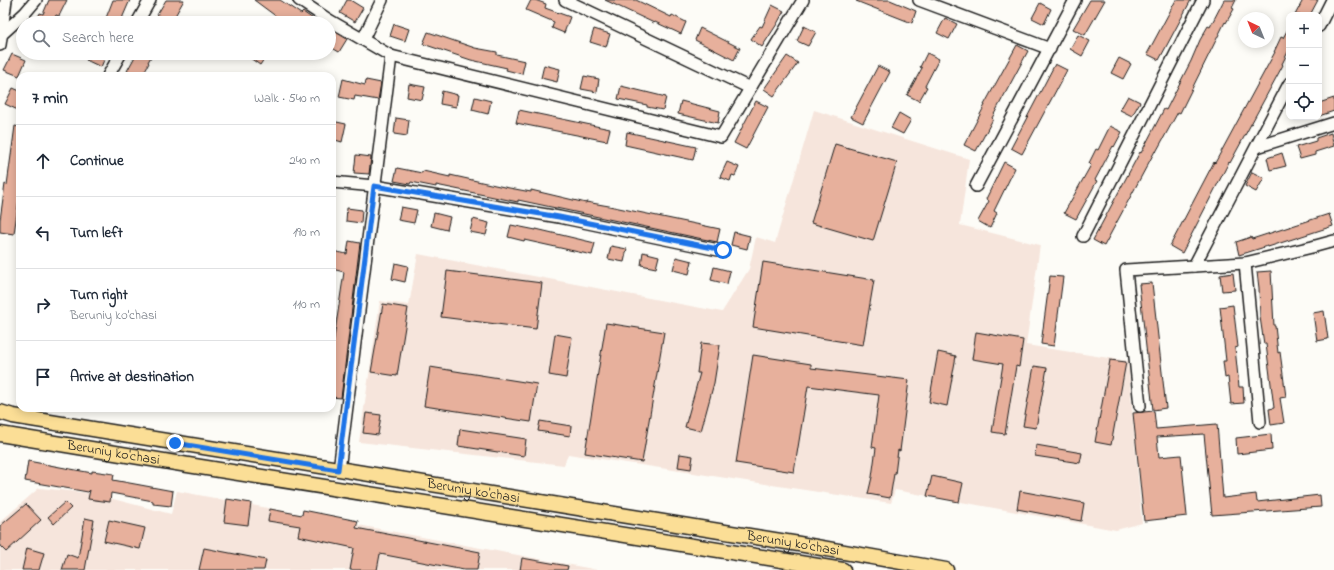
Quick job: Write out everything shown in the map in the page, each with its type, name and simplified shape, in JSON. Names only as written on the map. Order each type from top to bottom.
[{"type":"main road","name":"Beruniy ko'chasi","points":[[0,412],[13,416],[799,544],[946,570]]},
{"type":"main road","name":"Beruniy ko'chasi","points":[[0,434],[171,463],[843,570]]},
{"type":"main road","points":[[171,463],[175,443]]},
{"type":"main road","points":[[796,562],[799,544]]},
{"type":"street","points":[[1,39],[6,0]]},
{"type":"street","points":[[23,16],[36,0]]},
{"type":"street","points":[[300,0],[323,16]]},
{"type":"street","points":[[363,39],[382,0]]},
{"type":"street","points":[[565,0],[750,88]]},
{"type":"street","points":[[336,24],[390,56],[721,137],[802,0]]},
{"type":"street","points":[[919,0],[1050,49]]},
{"type":"street","points":[[976,186],[1075,0]]},
{"type":"street","points":[[1083,236],[1203,0]]},
{"type":"street","points":[[1322,20],[1332,0]]},
{"type":"street","points":[[140,16],[146,1]]},
{"type":"street","points":[[1,39],[16,23]]},
{"type":"street","points":[[338,470],[390,56]]},
{"type":"street","points":[[110,72],[117,60]]},
{"type":"street","points":[[1194,266],[1286,90]]},
{"type":"street","points":[[1257,147],[1334,123]]},
{"type":"street","points":[[336,182],[374,186],[559,217],[723,250]]},
{"type":"street","points":[[1140,406],[1126,270],[1245,263],[1312,247],[1334,240]]},
{"type":"street","points":[[1245,263],[1260,422]]},
{"type":"shaded area","points":[[814,110],[969,159],[960,225],[1040,245],[1026,345],[1128,361],[1142,523],[1116,530],[895,490],[891,503],[568,454],[564,465],[359,442],[380,301],[409,305],[418,254],[722,312],[749,269],[756,237],[775,243]]},
{"type":"shaded area","points":[[39,488],[90,493],[171,514],[177,491],[598,570],[0,570],[0,522]]},
{"type":"building","points":[[49,0],[67,0],[59,16],[38,16],[40,13],[43,14]]},
{"type":"building","points":[[113,0],[130,0],[123,16],[107,16]]},
{"type":"building","points":[[166,0],[184,0],[175,16],[157,15]]},
{"type":"building","points":[[254,0],[280,0],[301,14],[303,12],[309,16],[276,16]]},
{"type":"building","points":[[347,0],[350,0],[363,8],[355,22],[340,13]]},
{"type":"building","points":[[531,0],[546,4],[545,8],[570,17],[564,33],[552,28],[554,22],[526,10]]},
{"type":"building","points":[[605,0],[636,0],[671,17],[672,15],[686,22],[681,34]]},
{"type":"building","points":[[890,0],[916,11],[912,23],[856,1]]},
{"type":"building","points":[[1090,0],[1105,0],[1085,35],[1073,29]]},
{"type":"building","points":[[1176,0],[1191,0],[1159,60],[1147,54]]},
{"type":"building","points":[[1224,0],[1236,0],[1232,8],[1234,9],[1226,23],[1225,22],[1180,113],[1178,112],[1156,152],[1155,151],[1104,246],[1093,240],[1164,109],[1166,110],[1200,40],[1208,26],[1210,27]]},
{"type":"building","points":[[1303,0],[1318,0],[1312,12],[1297,12]]},
{"type":"building","points":[[1040,3],[1051,9],[1044,24],[1032,18]]},
{"type":"building","points":[[772,5],[784,11],[762,47],[751,39],[760,26],[762,27]]},
{"type":"building","points":[[945,18],[957,24],[949,39],[937,33]]},
{"type":"building","points":[[394,24],[409,29],[405,41],[390,36]]},
{"type":"building","points":[[804,26],[816,32],[808,46],[797,41]]},
{"type":"building","points":[[700,28],[740,48],[734,60],[695,40]]},
{"type":"building","points":[[594,29],[610,34],[606,47],[590,42]]},
{"type":"building","points":[[336,32],[347,39],[339,52],[336,50]]},
{"type":"building","points":[[428,32],[475,48],[497,52],[497,55],[525,61],[522,74],[506,70],[507,68],[471,60],[423,44]]},
{"type":"building","points":[[1286,32],[1286,56],[1282,64],[1283,65],[1230,163],[1229,162],[1182,253],[1170,246],[1214,162],[1215,163],[1275,52],[1281,37],[1283,38]]},
{"type":"building","points":[[1078,35],[1090,41],[1082,56],[1070,49]]},
{"type":"building","points":[[1017,45],[1028,51],[976,151],[964,145]]},
{"type":"building","points":[[927,53],[939,59],[925,86],[927,87],[919,101],[907,95],[922,68],[920,67]]},
{"type":"building","points":[[12,54],[16,56],[16,60],[26,60],[21,72],[16,72],[16,75],[4,70]]},
{"type":"building","points":[[787,56],[798,63],[774,96],[764,89]]},
{"type":"building","points":[[1119,58],[1131,64],[1123,79],[1111,73]]},
{"type":"building","points":[[86,60],[104,60],[101,67]]},
{"type":"building","points":[[133,60],[149,60],[144,72],[127,71]]},
{"type":"building","points":[[253,60],[263,60],[260,65]]},
{"type":"building","points":[[1055,64],[1067,70],[1022,154],[1011,148]]},
{"type":"building","points":[[544,65],[560,69],[557,82],[541,78]]},
{"type":"building","points":[[878,66],[890,72],[863,123],[851,117]]},
{"type":"building","points":[[584,76],[599,79],[597,92],[581,89]]},
{"type":"building","points":[[343,79],[365,85],[366,80],[381,83],[378,100],[355,96],[354,100],[339,97]]},
{"type":"building","points":[[409,84],[425,87],[422,100],[407,97]]},
{"type":"building","points":[[621,86],[666,97],[663,110],[618,99]]},
{"type":"building","points":[[13,88],[16,89],[16,109],[5,104]]},
{"type":"building","points":[[442,91],[458,95],[456,107],[440,104]]},
{"type":"building","points":[[1128,96],[1140,102],[1132,116],[1120,110]]},
{"type":"building","points":[[475,97],[491,101],[488,114],[472,110]]},
{"type":"building","points":[[1334,98],[1334,111],[1322,115],[1322,102]]},
{"type":"building","points":[[681,101],[720,111],[718,123],[678,114]]},
{"type":"building","points":[[756,101],[768,107],[746,149],[734,143]]},
{"type":"building","points":[[519,110],[610,129],[607,141],[516,123]]},
{"type":"building","points":[[899,113],[911,120],[903,134],[891,128]]},
{"type":"building","points":[[396,118],[409,120],[407,136],[394,134]]},
{"type":"building","points":[[336,122],[346,124],[342,142],[336,140]]},
{"type":"building","points":[[15,126],[16,220],[14,234],[0,232],[0,220],[5,184],[7,185]]},
{"type":"building","points":[[1110,126],[1122,132],[1095,180],[1097,181],[1076,219],[1064,213],[1091,165],[1089,163],[1096,149],[1098,150]]},
{"type":"building","points":[[627,132],[696,147],[693,160],[625,145]]},
{"type":"building","points":[[1331,133],[1334,146],[1315,152],[1315,155],[1300,159],[1296,147],[1316,141],[1316,138]]},
{"type":"building","points":[[835,144],[897,162],[873,241],[811,223]]},
{"type":"building","points":[[1282,153],[1286,166],[1270,170],[1267,158]]},
{"type":"building","points":[[356,155],[371,157],[369,174],[354,173]]},
{"type":"building","points":[[727,162],[739,167],[735,176],[732,175],[730,181],[720,177]]},
{"type":"building","points":[[1004,162],[1015,168],[994,211],[997,213],[990,228],[978,221],[989,201],[986,199]]},
{"type":"building","points":[[397,168],[422,173],[423,171],[450,177],[450,175],[531,192],[531,190],[586,203],[609,206],[720,229],[717,242],[518,200],[518,202],[436,185],[436,187],[411,182],[410,184],[394,181]]},
{"type":"building","points":[[1252,172],[1264,178],[1256,192],[1245,186]]},
{"type":"building","points":[[401,207],[417,210],[414,223],[398,220]]},
{"type":"building","points":[[347,208],[362,210],[361,223],[346,221]]},
{"type":"building","points":[[434,213],[450,217],[447,230],[431,226]]},
{"type":"building","points":[[1329,214],[1333,226],[1239,255],[1236,242],[1251,237],[1252,239]]},
{"type":"building","points":[[473,219],[489,223],[486,235],[470,232]]},
{"type":"building","points":[[511,225],[536,229],[595,243],[592,255],[508,237]]},
{"type":"building","points":[[734,232],[750,236],[747,249],[731,245]]},
{"type":"building","points":[[349,241],[360,243],[341,398],[336,397],[336,325],[344,272],[336,270],[336,252],[347,254]]},
{"type":"building","points":[[611,246],[627,249],[624,262],[608,259]]},
{"type":"building","points":[[643,252],[659,256],[656,268],[641,265]]},
{"type":"building","points":[[676,257],[692,261],[689,274],[673,270]]},
{"type":"building","points":[[763,262],[874,280],[863,345],[753,327]]},
{"type":"building","points":[[395,263],[408,266],[405,282],[392,279]]},
{"type":"building","points":[[714,267],[730,271],[727,284],[711,280]]},
{"type":"building","points":[[447,271],[542,283],[536,329],[441,317]]},
{"type":"building","points":[[1271,271],[1274,326],[1278,353],[1280,352],[1286,397],[1280,398],[1284,423],[1271,425],[1269,409],[1274,408],[1266,344],[1264,344],[1260,317],[1257,272]]},
{"type":"building","points":[[1233,273],[1235,290],[1222,291],[1220,275]]},
{"type":"building","points":[[1050,276],[1063,277],[1054,346],[1041,344]]},
{"type":"building","points":[[1152,283],[1166,408],[1153,410],[1139,284]]},
{"type":"building","points":[[383,304],[408,308],[397,376],[371,372]]},
{"type":"building","points":[[1233,305],[1238,347],[1235,348],[1239,387],[1243,387],[1244,403],[1231,404],[1228,377],[1225,378],[1223,361],[1226,361],[1220,307]]},
{"type":"building","points":[[1324,311],[1328,339],[1317,341],[1313,313]]},
{"type":"building","points":[[606,323],[664,332],[642,462],[585,453]]},
{"type":"building","points":[[976,332],[1023,340],[1019,367],[1016,366],[1005,434],[992,432],[1003,364],[972,359]]},
{"type":"building","points":[[555,334],[572,337],[566,378],[549,375]]},
{"type":"building","points":[[701,343],[720,345],[714,383],[701,431],[685,427],[700,373],[697,373]]},
{"type":"building","points":[[938,352],[956,356],[947,406],[929,402]]},
{"type":"building","points":[[753,355],[811,364],[811,368],[909,380],[900,451],[898,450],[890,498],[868,494],[876,448],[872,447],[879,395],[808,386],[794,472],[736,463]]},
{"type":"building","points":[[1110,360],[1126,362],[1111,445],[1095,442]]},
{"type":"building","points":[[1034,366],[1047,368],[1036,428],[1023,426]]},
{"type":"building","points":[[430,367],[537,384],[531,422],[424,406]]},
{"type":"building","points":[[1154,411],[1156,429],[1217,424],[1223,498],[1256,494],[1257,502],[1320,495],[1321,507],[1212,515],[1204,434],[1157,437],[1159,457],[1181,455],[1187,516],[1144,521],[1133,413]]},
{"type":"building","points":[[366,413],[381,415],[378,435],[363,433]]},
{"type":"building","points":[[540,421],[571,426],[570,436],[538,431]]},
{"type":"building","points":[[460,429],[526,439],[524,456],[458,446]]},
{"type":"building","points":[[1271,434],[1272,450],[1237,454],[1236,438]]},
{"type":"building","points":[[1036,445],[1082,453],[1080,463],[1035,456]]},
{"type":"building","points":[[680,454],[693,456],[691,469],[678,467]]},
{"type":"building","points":[[28,461],[92,473],[92,471],[114,474],[113,480],[173,491],[171,506],[153,504],[153,501],[111,493],[110,502],[88,499],[90,490],[88,492],[25,481]]},
{"type":"building","points":[[932,476],[963,483],[959,502],[927,496]]},
{"type":"building","points":[[1020,491],[1084,503],[1081,521],[1017,509]]},
{"type":"building","points":[[227,499],[251,503],[248,525],[224,522]]},
{"type":"building","points":[[65,502],[71,508],[54,524],[48,517]]},
{"type":"building","points":[[26,504],[41,520],[6,552],[0,546],[0,526]]},
{"type":"building","points":[[270,509],[302,515],[303,510],[358,521],[356,528],[480,552],[477,570],[464,570],[380,554],[377,570],[350,570],[354,548],[298,536],[300,526],[268,521]]},
{"type":"building","points":[[85,518],[94,520],[85,570],[62,570],[67,554],[78,558]]},
{"type":"building","points":[[109,520],[145,528],[140,549],[104,541]]},
{"type":"building","points":[[27,548],[44,553],[39,570],[22,570]]},
{"type":"building","points":[[204,548],[266,560],[264,570],[199,570]]},
{"type":"building","points":[[522,558],[568,566],[567,570],[520,570]]},
{"type":"route","points":[[175,443],[338,470],[374,186],[559,217],[723,250]]}]
